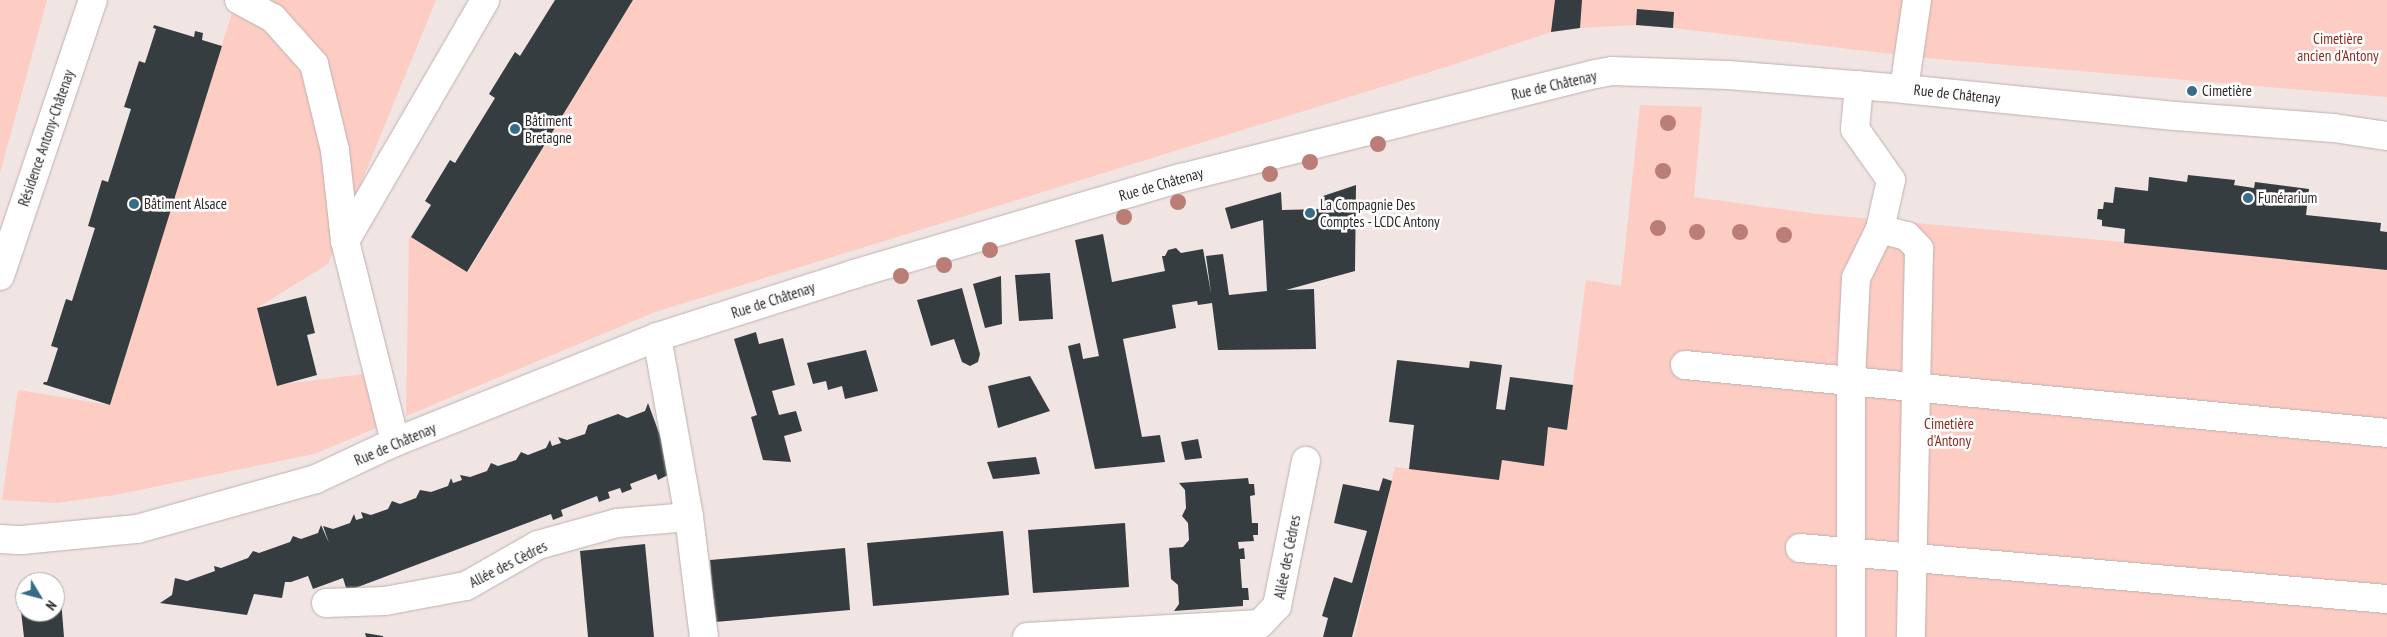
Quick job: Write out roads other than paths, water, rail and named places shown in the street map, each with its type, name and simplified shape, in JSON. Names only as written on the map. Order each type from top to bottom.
[{"type":"main road","name":"Résidence Antony-Châtenay","points":[[0,276],[92,0]]},
{"type":"main road","points":[[239,0],[274,18],[314,64],[335,150],[345,241],[395,442]]},
{"type":"main road","points":[[345,241],[485,0]]},
{"type":"main road","points":[[1904,89],[1917,0]]},
{"type":"main road","name":"Rue de Châtenay","points":[[0,539],[22,540],[137,529],[316,479],[395,442],[657,338],[854,274],[1181,178],[1596,74],[1612,72],[1728,74],[1904,89],[2175,116],[2334,128],[2380,138]]},
{"type":"main road","points":[[1851,637],[1851,380],[1856,278],[1880,229],[1891,180],[1855,129],[1859,85]]},
{"type":"main road","points":[[1880,229],[1907,236],[1918,249],[1911,637]]},
{"type":"main road","points":[[657,338],[690,517],[704,637]]},
{"type":"main road","points":[[1685,365],[2387,433]]},
{"type":"main road","name":"Allée des Cèdres","points":[[1027,637],[1260,624],[1278,606],[1306,461]]},
{"type":"main road","name":"Allée des Cèdres","points":[[326,603],[385,601],[466,586],[538,545],[616,523],[690,517]]},
{"type":"main road","points":[[1800,548],[2387,599]]},
{"type":"place","name":"Cimetière","points":[[2192,91]]},
{"type":"place","name":"Bâtiment Bretagne","points":[[515,129]]},
{"type":"place","name":"Funérarium","points":[[2248,198]]},
{"type":"place","name":"Bâtiment Alsace","points":[[134,204]]},
{"type":"place","name":"La Compagnie Des Comptes - LCDC Antony","points":[[1310,213]]},
{"type":"park label","name":"Cimetière ancien d'Antony","points":[[2338,46]]},
{"type":"park label","name":"Cimetière d'Antony","points":[[1949,432]]}]
